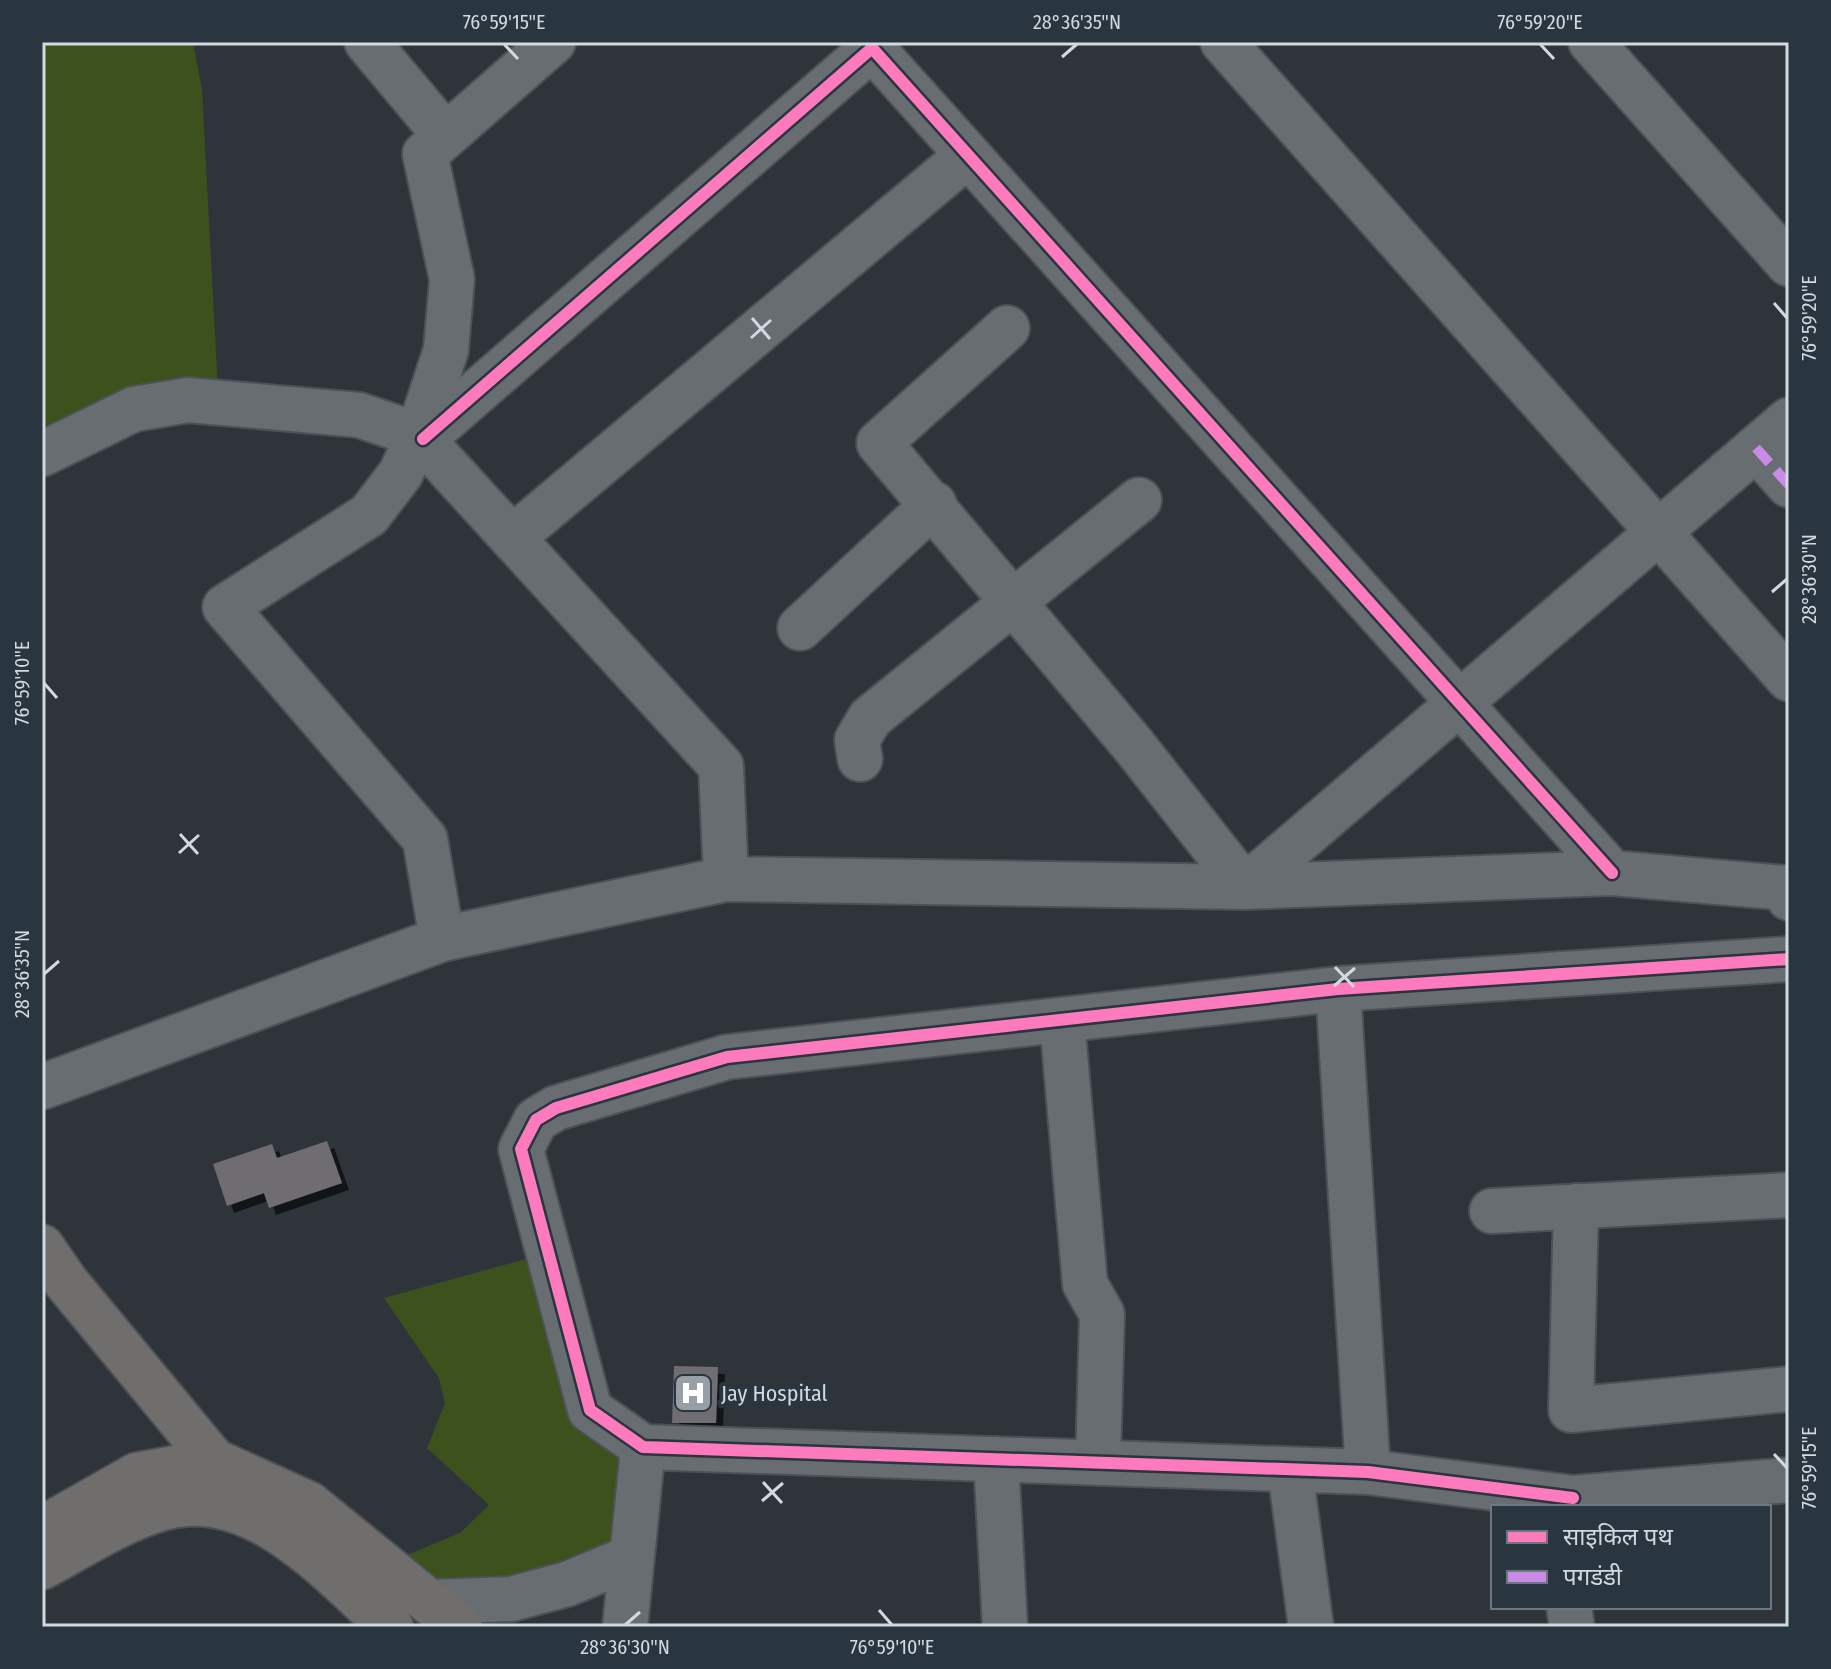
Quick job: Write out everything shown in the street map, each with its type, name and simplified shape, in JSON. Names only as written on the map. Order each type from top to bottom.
[{"type":"main road","points":[[42,1247],[211,1481],[285,1534],[391,1627]]},
{"type":"main road","points":[[42,1529],[137,1475],[211,1481],[309,1504],[444,1615]]},
{"type":"main road","points":[[42,1567],[211,1481]]},
{"type":"street","points":[[367,42],[445,135]]},
{"type":"street","points":[[442,939],[425,839],[225,607],[369,515],[401,473],[420,437],[446,350],[452,279],[425,154],[553,42]]},
{"type":"street","points":[[1223,42],[1789,679]]},
{"type":"street","points":[[1591,42],[1789,264]]},
{"type":"street","points":[[420,437],[869,45],[1612,873]]},
{"type":"street","points":[[512,538],[968,155]]},
{"type":"street","points":[[1007,328],[879,443],[934,504],[1245,887]]},
{"type":"street","points":[[42,454],[134,409],[188,400],[359,415],[420,437],[721,766],[726,879]]},
{"type":"street","points":[[1245,887],[1789,420]]},
{"type":"street","points":[[1756,448],[1789,485]]},
{"type":"street","points":[[860,759],[857,740],[870,718],[1139,500]]},
{"type":"street","points":[[800,628],[934,504]]},
{"type":"street","points":[[42,1087],[442,939],[726,879],[1245,887],[1612,873],[1788,891]]},
{"type":"street","points":[[1789,959],[1338,989],[727,1057],[556,1108],[536,1120],[521,1149],[590,1410],[604,1423],[643,1447],[1368,1472],[1573,1502],[1789,1480]]},
{"type":"street","points":[[1338,989],[1368,1472]]},
{"type":"street","points":[[1062,1020],[1085,1284],[1102,1314],[1098,1463]]},
{"type":"street","points":[[1492,1211],[1789,1195]]},
{"type":"street","points":[[1576,1206],[1571,1410],[1789,1389]]},
{"type":"street","points":[[625,1627],[643,1447]]},
{"type":"street","points":[[996,1459],[1005,1627]]},
{"type":"street","points":[[1290,1470],[1311,1627]]},
{"type":"street","points":[[444,1615],[567,1584],[632,1557]]},
{"type":"green space","points":[[42,42],[193,42],[202,90],[218,390],[120,396],[42,429]]},
{"type":"green space","points":[[544,1254],[586,1413],[638,1448],[628,1555],[444,1602],[397,1559],[460,1533],[489,1505],[427,1448],[445,1403],[439,1378],[384,1298]]},
{"type":"building","points":[[327,1141],[342,1183],[269,1208],[264,1193],[227,1206],[213,1164],[272,1144],[277,1158]]},
{"type":"building","points":[[674,1366],[718,1367],[716,1423],[672,1423]]},
{"type":"marked path","points":[[1756,448],[1789,485]]},
{"type":"cycle path","points":[[423,439],[872,48],[1612,873]]},
{"type":"cycle path","points":[[1573,1498],[1368,1472],[643,1447],[590,1410],[521,1149],[536,1120],[556,1108],[727,1057],[1338,989],[1789,959]]},
{"type":"place","name":"Jay Hospital","points":[[693,1393]]}]
